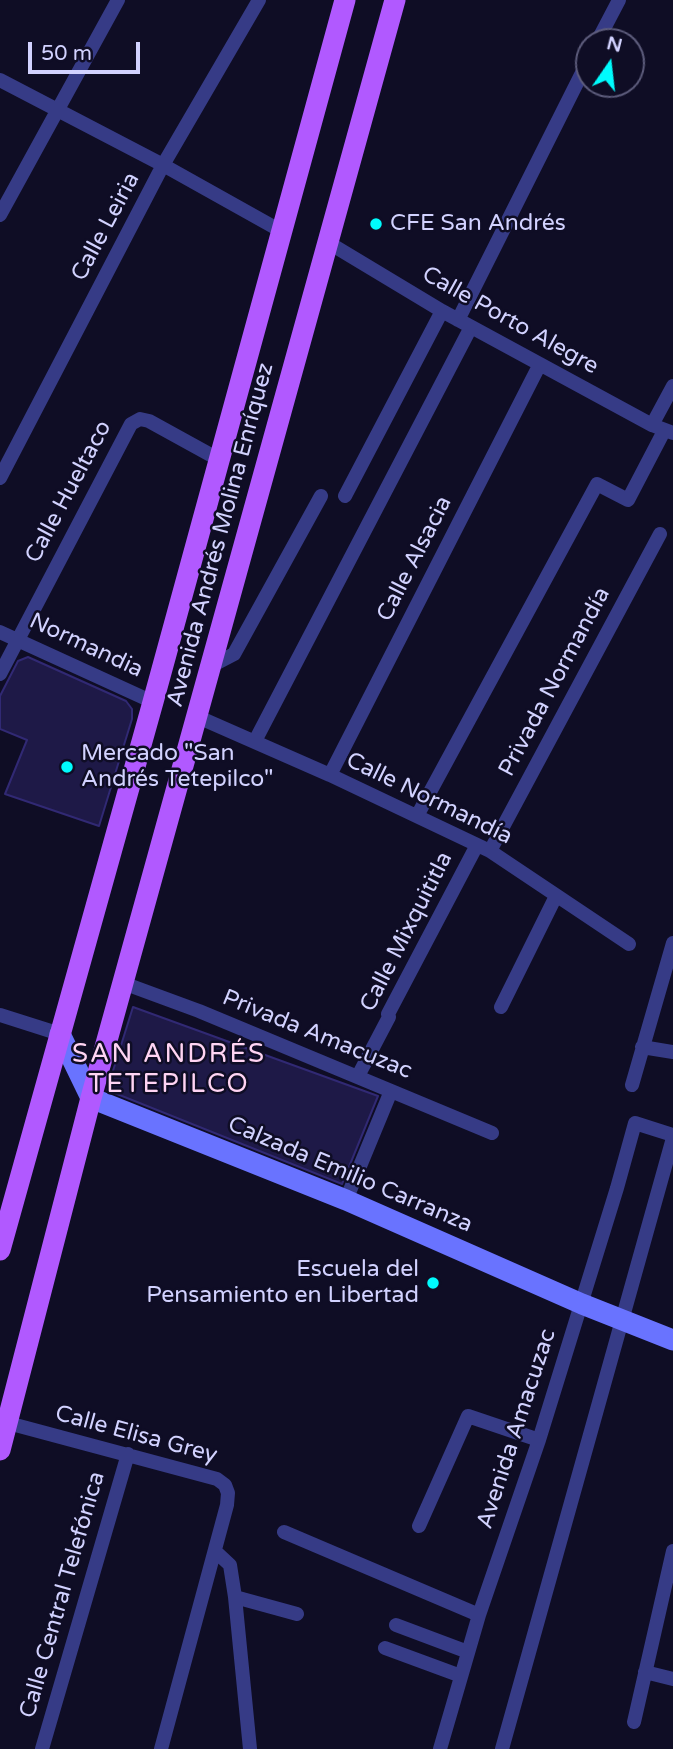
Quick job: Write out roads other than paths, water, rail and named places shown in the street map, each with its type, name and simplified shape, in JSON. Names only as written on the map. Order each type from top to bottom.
[{"type":"main road","name":"Avenida Andrés Molina Enríquez","points":[[0,1250],[345,0]]},
{"type":"main road","name":"Avenida Andrés Molina Enríquez","points":[[0,1450],[91,1098],[394,0]]},
{"type":"street","points":[[0,215],[118,0]]},
{"type":"street","name":"Calle Leiria","points":[[0,478],[163,165],[259,0]]},
{"type":"street","points":[[604,28],[619,0]]},
{"type":"street","points":[[0,80],[163,165],[281,231]]},
{"type":"street","points":[[458,320],[575,87]]},
{"type":"street","name":"Calle Porto Alegre","points":[[329,243],[458,320],[663,430]]},
{"type":"street","points":[[345,495],[442,311]]},
{"type":"street","points":[[255,741],[471,327]]},
{"type":"street","name":"Calle Alsacia","points":[[330,775],[540,364]]},
{"type":"street","points":[[417,816],[597,484],[628,500],[663,430],[673,386]]},
{"type":"street","name":"Calle Hueltaco","points":[[0,674],[131,424],[140,419],[149,421],[218,459]]},
{"type":"street","points":[[211,666],[234,654],[321,496]]},
{"type":"street","name":"Privada Normandía","points":[[483,848],[660,534]]},
{"type":"street","name":"Normandia","points":[[0,632],[153,702]]},
{"type":"street","name":"Calle Normandía","points":[[198,717],[330,775],[483,848],[628,944]]},
{"type":"street","name":"Calle Mixquititla","points":[[358,1076],[389,1017],[388,1014],[483,848]]},
{"type":"street","points":[[502,1007],[556,896]]},
{"type":"street","points":[[632,1085],[673,943]]},
{"type":"street","name":"Privada Amacuzac","points":[[124,983],[440,1109],[492,1133]]},
{"type":"street","points":[[0,1015],[60,1034],[91,1098]]},
{"type":"street","points":[[642,1046],[673,1052]]},
{"type":"street","points":[[346,1200],[391,1091]]},
{"type":"street","name":"Calzada Emilio Carranza","points":[[91,1098],[346,1200],[582,1304],[673,1340]]},
{"type":"street","name":"Avenida Amacuzac","points":[[440,1749],[479,1615],[582,1304],[635,1124],[673,1137]]},
{"type":"street","points":[[502,1749],[673,1137]]},
{"type":"street","points":[[419,1526],[468,1416],[539,1440]]},
{"type":"street","name":"Calle Elisa Grey","points":[[8,1423],[217,1479],[225,1485],[228,1493],[215,1551]]},
{"type":"street","name":"Calle Central Telefónica","points":[[42,1749],[128,1454]]},
{"type":"street","points":[[284,1532],[479,1615]]},
{"type":"street","points":[[162,1749],[215,1551],[230,1565],[250,1749]]},
{"type":"street","points":[[634,1721],[673,1551]]},
{"type":"street","points":[[235,1597],[297,1614]]},
{"type":"street","points":[[396,1625],[468,1652]]},
{"type":"street","points":[[385,1648],[461,1676]]},
{"type":"street","points":[[645,1672],[673,1679]]},
{"type":"place","name":"CFE San Andrés","points":[[376,224]]},
{"type":"place","name":"Mercado \"San Andrés Tetepilco\"","points":[[67,767]]},
{"type":"place","name":"Escuela del Pensamiento en Libertad","points":[[433,1283]]},
{"type":"district","name":"SAN ANDRÉS TETEPILCO","points":[[169,1070]]}]
